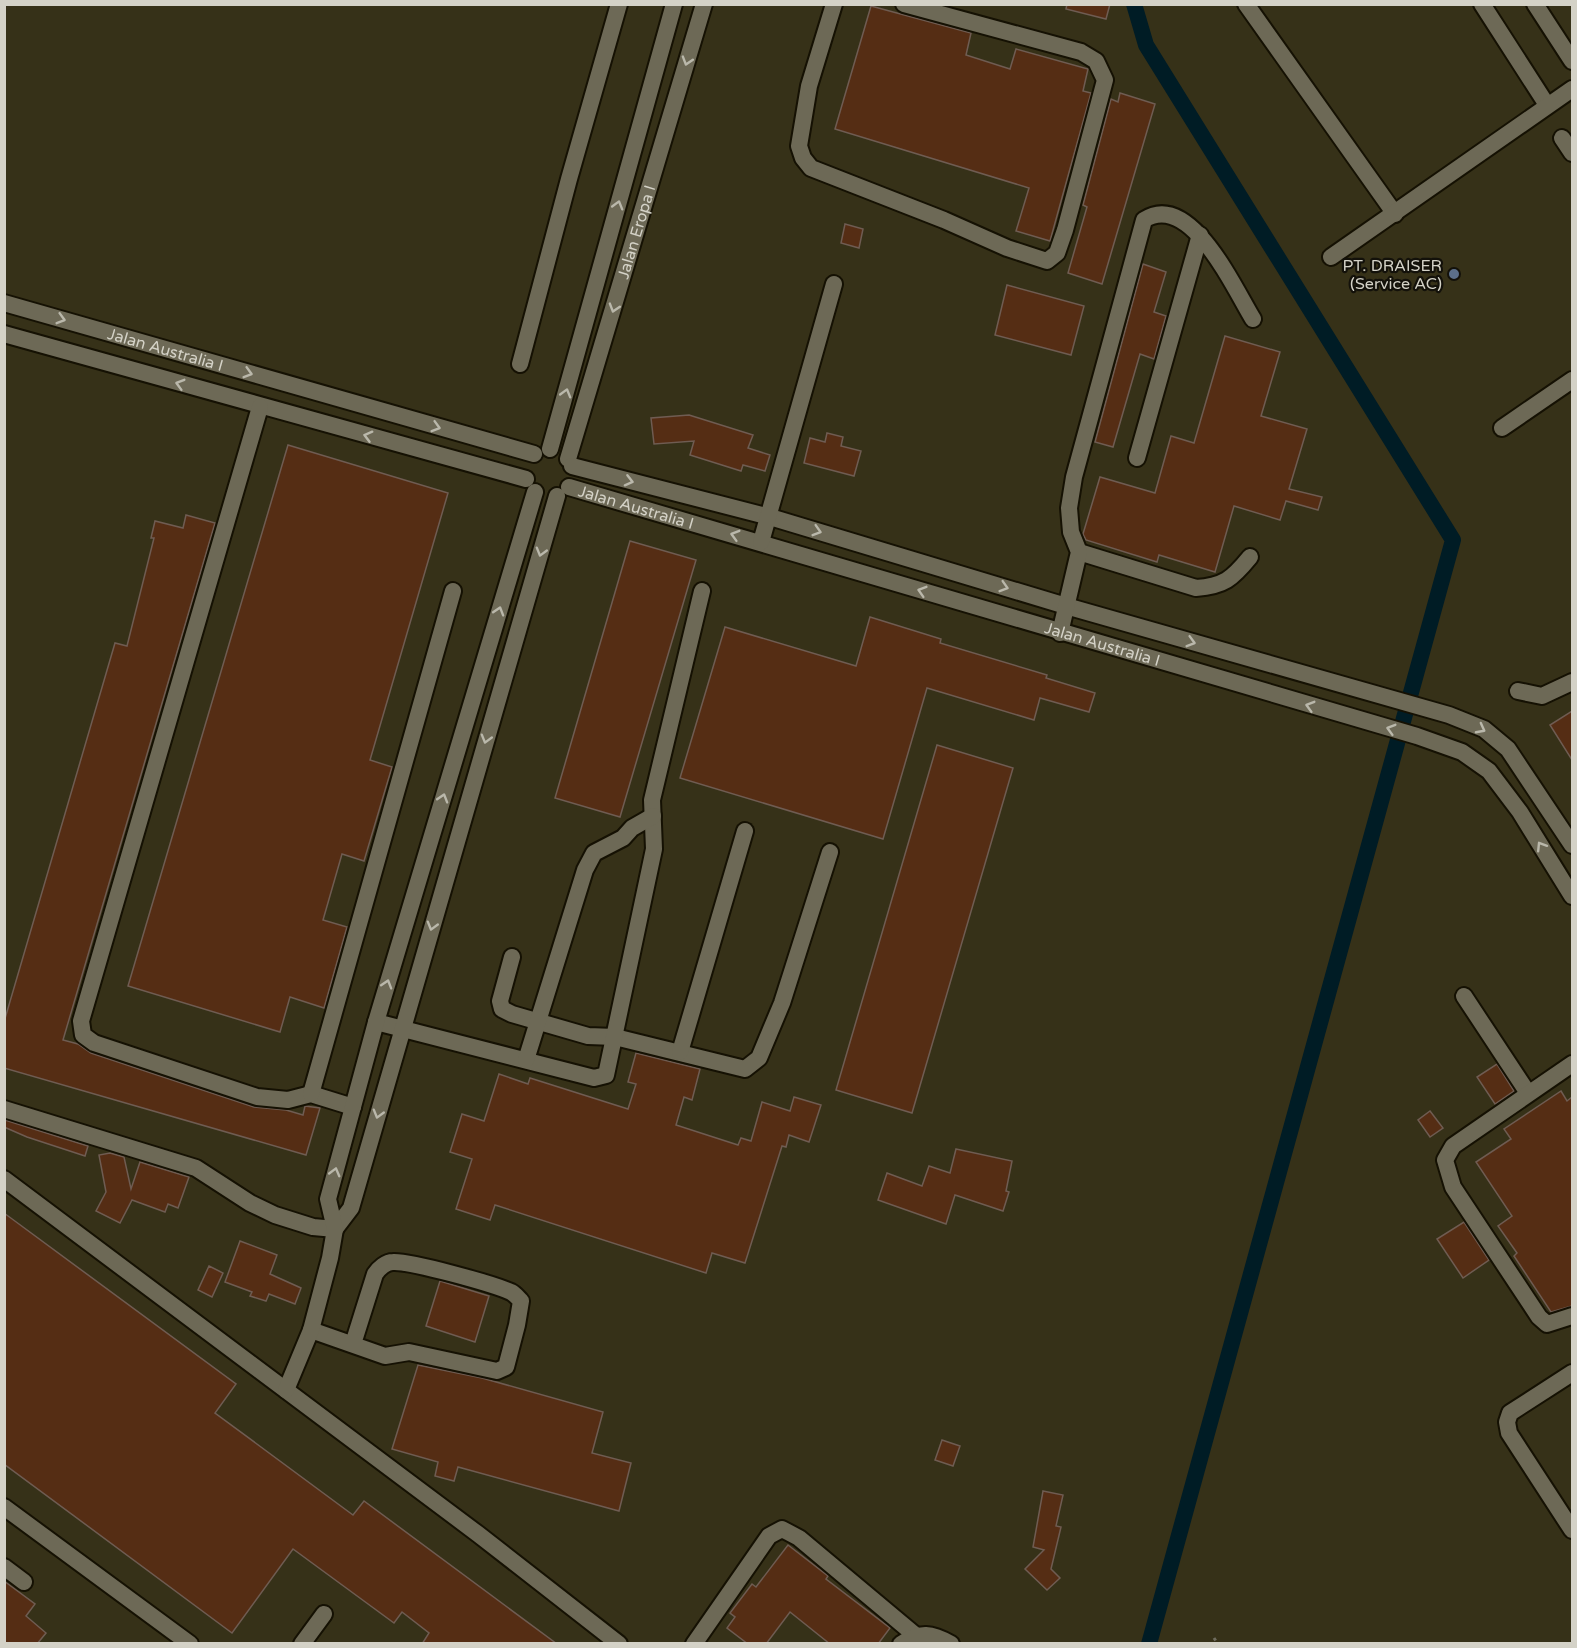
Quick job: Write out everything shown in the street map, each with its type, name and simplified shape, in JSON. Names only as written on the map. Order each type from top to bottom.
[{"type":"lane","points":[[520,364],[569,179],[619,4]]},
{"type":"lane","name":"Jalan Eropa I","points":[[550,449],[674,4]]},
{"type":"lane","name":"Jalan Eropa I","points":[[570,463],[704,4]]},
{"type":"lane","points":[[834,4],[809,86],[799,146],[803,158],[812,168],[944,220],[1007,248],[1047,261],[1057,253],[1065,230],[1105,80],[1096,61],[1081,52],[904,4]]},
{"type":"lane","points":[[1246,4],[1395,214]]},
{"type":"lane","points":[[1482,4],[1547,105]]},
{"type":"lane","points":[[1535,4],[1572,62]]},
{"type":"lane","points":[[1331,257],[1572,88]]},
{"type":"lane","points":[[1562,138],[1572,153]]},
{"type":"lane","points":[[1060,633],[1079,552],[1071,532],[1069,508],[1074,477],[1144,220],[1154,214],[1166,213],[1182,218],[1200,235],[1253,319]]},
{"type":"lane","points":[[1137,458],[1200,235]]},
{"type":"lane","points":[[761,542],[770,517],[834,284]]},
{"type":"lane","name":"Jalan Australia I","points":[[4,303],[534,454]]},
{"type":"lane","name":"Jalan Australia I","points":[[4,334],[530,486],[545,497],[563,491],[761,542],[1060,633],[1417,736],[1462,752],[1489,771],[1520,812],[1572,896]]},
{"type":"lane","points":[[1502,428],[1572,380]]},
{"type":"lane","points":[[260,407],[81,1022],[83,1035],[94,1043],[257,1097],[288,1100],[311,1094],[353,1107]]},
{"type":"lane","points":[[335,1229],[328,1199],[376,1022],[530,486],[526,466],[534,454],[550,449]]},
{"type":"lane","name":"Jalan Australia I","points":[[550,449],[561,452],[570,463],[573,477],[563,491]]},
{"type":"lane","name":"Jalan Australia I","points":[[570,463],[770,517],[1066,606],[1449,715],[1484,729],[1508,748],[1572,845]]},
{"type":"lane","points":[[286,1390],[311,1330],[335,1229],[351,1208],[402,1027],[563,491]]},
{"type":"lane","points":[[1079,552],[1196,588],[1215,586],[1234,577],[1250,557]]},
{"type":"lane","points":[[311,1094],[453,591]]},
{"type":"lane","points":[[376,1022],[594,1078],[606,1075],[654,849],[652,800],[702,591]]},
{"type":"lane","points":[[1518,691],[1542,696],[1572,682]]},
{"type":"lane","points":[[526,1060],[585,870],[594,853],[623,838],[632,828],[653,816]]},
{"type":"lane","points":[[680,1052],[745,831]]},
{"type":"lane","points":[[512,957],[500,1001],[502,1009],[537,1023],[588,1035],[615,1037],[745,1069],[759,1058],[782,1003],[830,852]]},
{"type":"lane","points":[[1464,996],[1528,1093]]},
{"type":"lane","points":[[1572,1064],[1453,1146],[1445,1160],[1453,1186],[1539,1317],[1547,1324],[1572,1316]]},
{"type":"lane","points":[[4,1109],[196,1168],[250,1203],[275,1215],[313,1227],[335,1229]]},
{"type":"lane","points":[[4,1179],[619,1644]]},
{"type":"lane","points":[[311,1330],[385,1356],[409,1352],[496,1371],[506,1367],[521,1301],[513,1293],[499,1288],[428,1268],[392,1261],[380,1267],[375,1274],[353,1344]]},
{"type":"lane","points":[[1572,1373],[1510,1413],[1507,1422],[1509,1433],[1572,1530]]},
{"type":"lane","points":[[4,1507],[190,1644]]},
{"type":"lane","points":[[694,1644],[769,1536],[782,1529],[799,1538],[908,1639],[934,1634],[951,1644]]},
{"type":"lane","points":[[4,1567],[24,1582]]},
{"type":"lane","points":[[302,1644],[324,1614]]},
{"type":"path","points":[[1214,1638],[1218,1644]]},
{"type":"shaded area","points":[[5,5],[1572,5],[1572,1643],[5,1644]]},
{"type":"building","points":[[1067,4],[1110,4],[1106,19],[1066,9]]},
{"type":"building","points":[[871,6],[971,33],[966,55],[1010,69],[1016,49],[1088,69],[1083,91],[1091,93],[1050,241],[1016,231],[1029,188],[835,129]]},
{"type":"building","points":[[1120,93],[1155,104],[1102,284],[1068,273],[1087,207],[1083,205],[1111,99],[1118,102]]},
{"type":"building","points":[[845,224],[863,229],[859,248],[841,243]]},
{"type":"building","points":[[1143,264],[1166,272],[1154,312],[1166,316],[1154,359],[1140,354],[1113,447],[1095,442]]},
{"type":"building","points":[[1007,285],[1084,306],[1071,355],[995,335]]},
{"type":"building","points":[[1225,336],[1280,352],[1261,416],[1307,429],[1289,489],[1322,497],[1318,510],[1286,501],[1280,520],[1234,506],[1215,572],[1159,555],[1157,562],[1086,540],[1083,534],[1100,477],[1155,493],[1171,436],[1194,443]]},
{"type":"building","points":[[689,415],[753,435],[748,448],[770,455],[765,471],[743,465],[741,471],[690,455],[694,441],[654,444],[651,418]]},
{"type":"building","points":[[827,433],[843,437],[841,446],[861,451],[854,476],[804,463],[810,438],[825,442]]},
{"type":"building","points":[[288,445],[448,493],[370,760],[392,767],[364,861],[342,854],[323,920],[347,927],[324,1008],[290,997],[280,1032],[128,986]]},
{"type":"building","points":[[186,515],[215,523],[63,1040],[78,1044],[91,1053],[254,1107],[286,1110],[303,1115],[305,1106],[320,1108],[306,1155],[4,1068],[4,1022],[115,643],[127,646],[154,538],[151,538],[155,521],[183,528]]},
{"type":"building","points":[[630,541],[696,560],[620,817],[555,798]]},
{"type":"building","points":[[870,617],[941,639],[940,643],[1047,675],[1046,678],[1095,693],[1089,712],[1040,698],[1034,720],[927,688],[883,839],[680,778],[725,627],[856,666]]},
{"type":"building","points":[[1572,711],[1572,760],[1550,725]]},
{"type":"building","points":[[937,745],[1013,768],[912,1113],[836,1090]]},
{"type":"building","points":[[636,1053],[700,1069],[692,1100],[684,1097],[676,1125],[738,1145],[741,1138],[751,1141],[762,1102],[790,1111],[794,1097],[821,1105],[809,1142],[789,1135],[786,1147],[782,1146],[745,1263],[712,1253],[706,1273],[495,1205],[490,1220],[456,1209],[472,1159],[450,1152],[462,1114],[484,1121],[499,1074],[528,1084],[530,1078],[628,1109],[636,1084],[628,1082]]},
{"type":"building","points":[[1497,1064],[1514,1091],[1495,1104],[1477,1077]]},
{"type":"building","points":[[1561,1091],[1567,1101],[1572,1097],[1572,1306],[1551,1312],[1514,1256],[1517,1253],[1498,1226],[1512,1216],[1476,1162],[1511,1139],[1504,1129]]},
{"type":"building","points":[[1430,1111],[1443,1128],[1430,1137],[1418,1120]]},
{"type":"building","points":[[5,1120],[88,1146],[85,1156],[4,1127]]},
{"type":"building","points":[[956,1149],[1012,1161],[1006,1191],[1009,1192],[1003,1211],[955,1195],[946,1224],[878,1200],[887,1173],[922,1186],[929,1166],[950,1173]]},
{"type":"building","points":[[110,1153],[124,1157],[131,1189],[140,1162],[189,1177],[178,1208],[168,1204],[165,1212],[132,1200],[120,1223],[96,1211],[106,1192],[99,1155]]},
{"type":"building","points":[[4,1213],[236,1384],[215,1413],[353,1515],[364,1501],[557,1644],[422,1644],[429,1633],[402,1612],[394,1623],[293,1549],[232,1633],[4,1464]]},
{"type":"building","points":[[1464,1222],[1489,1260],[1463,1278],[1437,1239]]},
{"type":"building","points":[[240,1241],[277,1255],[270,1274],[301,1288],[295,1304],[269,1294],[266,1301],[250,1296],[252,1292],[225,1282]]},
{"type":"building","points":[[209,1266],[223,1273],[212,1297],[198,1290]]},
{"type":"building","points":[[440,1281],[489,1296],[475,1342],[426,1326]]},
{"type":"building","points":[[418,1365],[482,1378],[603,1412],[592,1453],[631,1463],[619,1511],[458,1467],[454,1481],[435,1476],[438,1462],[392,1449]]},
{"type":"building","points":[[942,1440],[960,1446],[953,1466],[935,1460]]},
{"type":"building","points":[[1043,1491],[1063,1495],[1056,1526],[1061,1527],[1051,1569],[1060,1578],[1047,1590],[1025,1569],[1044,1550],[1033,1547]]},
{"type":"building","points":[[788,1545],[828,1576],[826,1579],[890,1628],[878,1644],[830,1644],[790,1612],[766,1644],[748,1644],[727,1628],[735,1617],[730,1613],[752,1584],[756,1587]]},
{"type":"building","points":[[4,1581],[35,1604],[26,1616],[46,1633],[37,1644],[4,1644]]},
{"type":"waterway","points":[[1134,4],[1146,45],[1453,540],[1149,1644]]},
{"type":"place","name":"PT. DRAISER (Service AC)","points":[[1454,274]]}]
